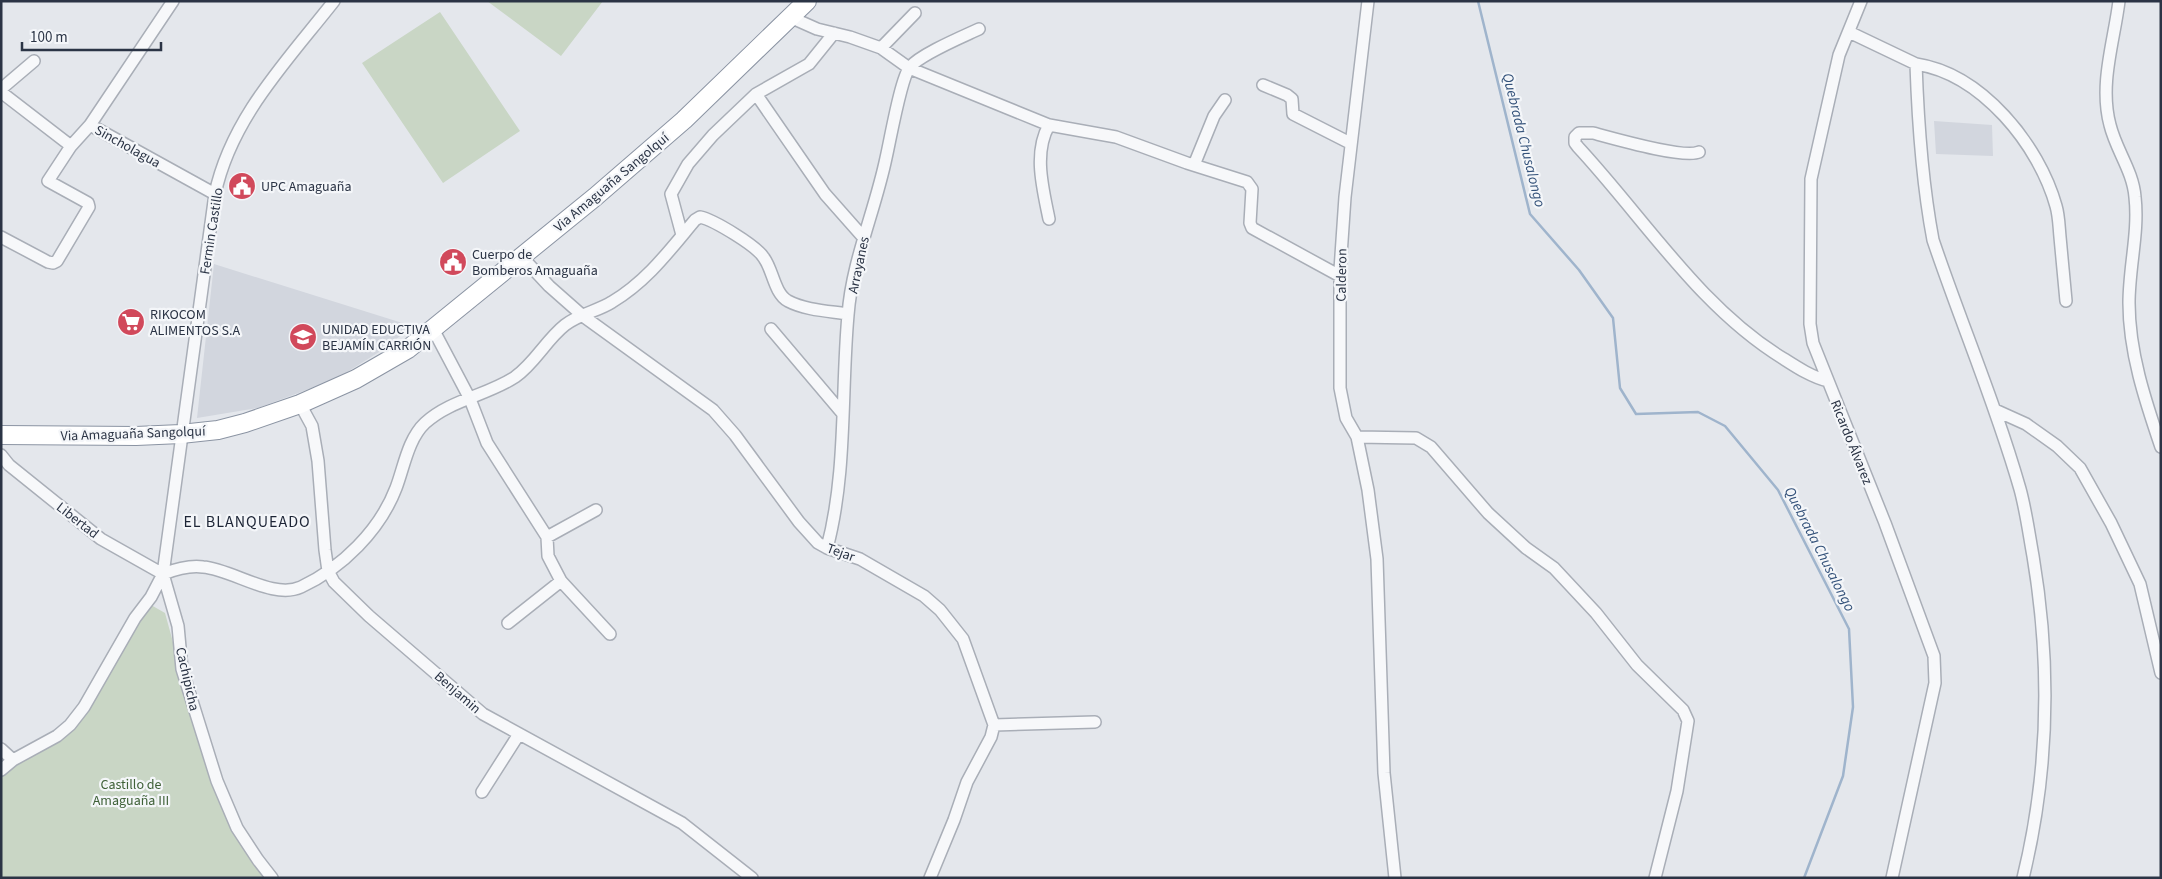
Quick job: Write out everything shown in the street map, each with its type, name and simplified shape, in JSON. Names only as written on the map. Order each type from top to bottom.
[{"type":"highway","name":"Via Amaguaña Sangolquí","points":[[1,435],[67,437],[181,434],[218,430],[300,404],[373,369],[408,350],[522,257],[684,120],[807,1]]},
{"type":"street","points":[[90,125],[173,1]]},
{"type":"street","name":"Fermin Castillo","points":[[181,434],[215,194],[220,171],[243,121],[334,1]]},
{"type":"street","name":"Calderon","points":[[1368,1],[1345,197],[1340,276],[1340,388],[1346,418],[1356,437],[1368,490],[1377,558],[1384,773],[1395,878]]},
{"type":"street","name":"Ricardo Álvarez","points":[[1861,1],[1839,55],[1811,179],[1811,332],[1934,656],[1936,668],[1935,682],[1892,878]]},
{"type":"street","points":[[2119,1],[2107,70],[2107,105],[2110,126],[2134,182],[2136,216],[2129,304],[2131,333],[2138,372],[2161,447]]},
{"type":"street","points":[[881,48],[915,13]]},
{"type":"street","points":[[790,17],[881,48],[909,68],[1050,125],[1116,137],[1250,184],[1252,189],[1250,223],[1252,228],[1340,276]]},
{"type":"street","points":[[909,68],[918,60],[979,29]]},
{"type":"street","points":[[1849,32],[1916,64],[1928,66],[1951,75],[1978,92],[2002,113],[2025,142],[2044,175],[2057,208],[2066,301]]},
{"type":"street","points":[[682,235],[671,199],[673,189],[688,164],[712,135],[756,94],[803,69],[834,33]]},
{"type":"street","points":[[34,61],[1,90],[72,146]]},
{"type":"street","points":[[1916,64],[1919,133],[1928,215],[1933,240],[1995,410],[2021,491],[2042,615],[2045,720],[2040,795],[2023,878]]},
{"type":"street","name":"Arrayanes","points":[[827,548],[832,529],[838,480],[848,314],[854,273],[863,237],[881,184],[903,84],[909,68]]},
{"type":"street","points":[[1262,85],[1287,95],[1292,99],[1293,114],[1350,143]]},
{"type":"street","points":[[756,94],[825,194],[863,237]]},
{"type":"street","points":[[1194,165],[1214,116],[1225,100]]},
{"type":"street","name":"Sincholagua","points":[[1,237],[48,262],[58,261],[88,207],[88,203],[48,181],[72,146],[90,125],[215,194]]},
{"type":"street","points":[[1049,220],[1041,160],[1043,136],[1050,125]]},
{"type":"street","points":[[1699,152],[1691,154],[1671,151],[1593,133],[1579,133],[1575,137],[1575,143],[1578,147],[1717,306],[1750,336],[1780,357],[1811,375],[1828,381]]},
{"type":"street","points":[[1,770],[14,760],[57,736],[70,725],[84,706],[135,618],[152,598],[163,574],[176,569],[203,566],[222,570],[265,586],[284,590],[300,588],[328,571],[380,521],[395,490],[416,433],[426,422],[440,413],[516,376],[563,326],[611,303],[642,282],[700,216],[707,218],[745,241],[763,255],[777,287],[787,300],[814,309],[848,314]]},
{"type":"street","name":"Tejar","points":[[522,257],[549,286],[582,316],[713,410],[735,435],[799,522],[818,543],[860,559],[924,596],[940,610],[963,639],[993,718],[994,726]]},
{"type":"street","points":[[433,329],[470,399],[487,442],[547,537],[548,556],[561,581],[610,634]]},
{"type":"street","points":[[771,329],[843,414]]},
{"type":"street","points":[[300,404],[312,426],[318,461],[328,571]]},
{"type":"street","points":[[1995,410],[2026,424],[2057,446],[2080,468],[2111,523],[2140,584],[2161,673]]},
{"type":"street","name":"Cachipicha","points":[[181,434],[163,574],[178,626],[182,669],[217,781],[237,828],[272,878]]},
{"type":"street","points":[[1356,437],[1416,438],[1431,447],[1488,513],[1526,548],[1554,568],[1596,614],[1637,665],[1683,710],[1688,720],[1677,791],[1655,878]]},
{"type":"street","name":"Libertad","points":[[1,455],[9,464],[101,539],[163,574]]},
{"type":"street","points":[[547,537],[596,510]]},
{"type":"street","name":"Benjamin","points":[[328,571],[334,582],[369,616],[483,714],[682,823],[752,878]]},
{"type":"street","points":[[508,623],[561,581]]},
{"type":"street","points":[[930,878],[968,782],[991,737],[994,726],[1095,722]]},
{"type":"street","points":[[482,792],[520,734]]},
{"type":"street","points":[[1,749],[14,760]]},
{"type":"shaded area","points":[[1934,121],[1992,125],[1993,156],[1936,154]]},
{"type":"shaded area","name":"UNIDAD EDUCTIVA BEJAMÍN CARRIÓN","points":[[214,264],[412,326],[387,347],[336,379],[258,408],[197,418]]},
{"type":"green space","points":[[487,1],[603,1],[561,56]]},
{"type":"green space","points":[[440,12],[520,131],[443,183],[362,63]]},
{"type":"green space","name":"Castillo de Amaguaña III","points":[[151,605],[165,613],[182,675],[236,832],[272,878],[1,878],[1,776],[58,742],[135,625]]},
{"type":"waterway","name":"Quebrada Chusalongo","points":[[1478,1],[1530,214],[1579,270],[1613,318],[1620,388],[1636,414],[1698,412],[1725,426],[1778,490],[1849,629],[1853,707],[1843,776],[1804,878]]},
{"type":"place","name":"UPC Amaguaña","points":[[242,186]]},
{"type":"place","name":"Cuerpo de Bomberos Amaguaña","points":[[453,262]]},
{"type":"place","name":"RIKOCOM ALIMENTOS S.A","points":[[131,322]]},
{"type":"place","name":"UNIDAD EDUCTIVA BEJAMÍN CARRIÓN","points":[[303,337]]},
{"type":"district","name":"EL BLANQUEADO","points":[[247,521]]}]
